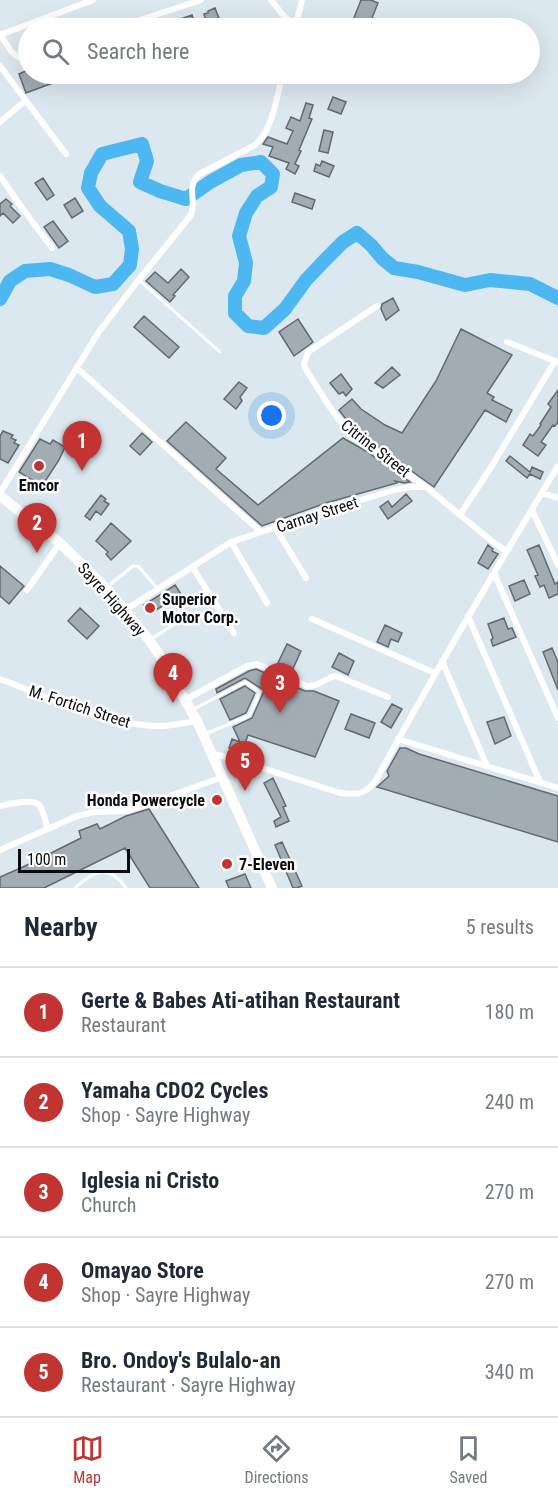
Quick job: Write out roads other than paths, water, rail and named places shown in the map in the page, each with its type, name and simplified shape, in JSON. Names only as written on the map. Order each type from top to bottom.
[{"type":"highway","name":"Sayre Highway","points":[[0,495],[60,543],[106,588],[149,640],[204,735],[272,888]]},
{"type":"street","points":[[44,18],[93,0]]},
{"type":"street","points":[[146,18],[201,0]]},
{"type":"street","points":[[271,0],[286,18]]},
{"type":"street","points":[[297,18],[302,0]]},
{"type":"street","points":[[18,27],[0,34],[18,58]]},
{"type":"street","points":[[0,66],[66,154]]},
{"type":"street","points":[[0,495],[98,333],[191,215],[194,202],[191,187],[193,181],[198,175],[255,146],[263,138],[269,126],[280,84]]},
{"type":"street","points":[[0,122],[25,101]]},
{"type":"street","points":[[0,176],[52,248]]},
{"type":"street","name":"Citrine Street","points":[[377,306],[308,352],[304,363],[305,368],[338,420],[353,435],[426,487]]},
{"type":"street","points":[[460,515],[556,362],[507,342]]},
{"type":"street","points":[[77,368],[261,532]]},
{"type":"street","points":[[213,754],[340,793],[359,794],[369,789],[506,551],[558,466]]},
{"type":"street","points":[[426,487],[506,551]]},
{"type":"street","name":"Carnay Street","points":[[125,610],[231,542],[394,490],[426,487]]},
{"type":"street","points":[[542,493],[558,498]]},
{"type":"street","points":[[532,510],[558,565]]},
{"type":"street","points":[[275,527],[306,578]]},
{"type":"street","points":[[231,542],[267,603]]},
{"type":"street","points":[[27,590],[60,543]]},
{"type":"street","points":[[193,568],[234,633]]},
{"type":"street","points":[[494,573],[558,718]]},
{"type":"street","points":[[468,616],[540,782]]},
{"type":"street","points":[[312,619],[435,673]]},
{"type":"street","points":[[442,661],[487,766]]},
{"type":"street","points":[[185,700],[247,666],[257,664],[307,686],[316,685],[336,676],[388,697]]},
{"type":"street","name":"M. Fortich Street","points":[[0,679],[72,706],[127,722],[165,726],[194,716]]},
{"type":"street","points":[[398,739],[558,788]]},
{"type":"street","points":[[0,850],[77,816],[94,812],[128,811],[222,777]]},
{"type":"street","points":[[0,806],[34,801],[41,807],[48,829]]},
{"type":"lane","points":[[139,280],[220,352]]},
{"type":"lane","points":[[106,588],[133,566],[138,566],[158,589]]},
{"type":"lane","points":[[149,640],[192,614]]},
{"type":"lane","points":[[194,716],[245,682],[260,692],[249,716],[204,735]]},
{"type":"lane","points":[[75,888],[89,875],[100,871],[112,875],[126,888]]},
{"type":"waterway","points":[[0,299],[10,281],[25,271],[50,269],[95,287],[113,284],[130,265],[132,249],[129,231],[100,206],[88,188],[91,173],[102,154],[142,144],[147,161],[140,182],[186,199],[210,182],[241,165],[261,162],[273,174],[271,187],[257,196],[246,213],[239,236],[246,263],[244,281],[235,296],[235,313],[248,326],[264,328],[285,309],[306,280],[325,260],[343,242],[357,233],[394,268],[465,285],[490,280],[530,284],[558,298]]},
{"type":"place","name":"Emcor","points":[[39,466]]},
{"type":"place","name":"Gerte & Babes Ati-atihan Restaurant","points":[[82,471]]},
{"type":"place","name":"Yamaha CDO2 Cycles","points":[[37,553]]},
{"type":"place","name":"Superior Motor Corp.","points":[[150,608]]},
{"type":"place","name":"Omayao Store","points":[[173,703]]},
{"type":"place","name":"Iglesia ni Cristo","points":[[280,713]]},
{"type":"place","name":"Bro. Ondoy's Bulalo-an","points":[[245,791]]},
{"type":"place","name":"Honda Powercycle","points":[[217,800]]},
{"type":"place","name":"7-Eleven","points":[[227,864]]}]
